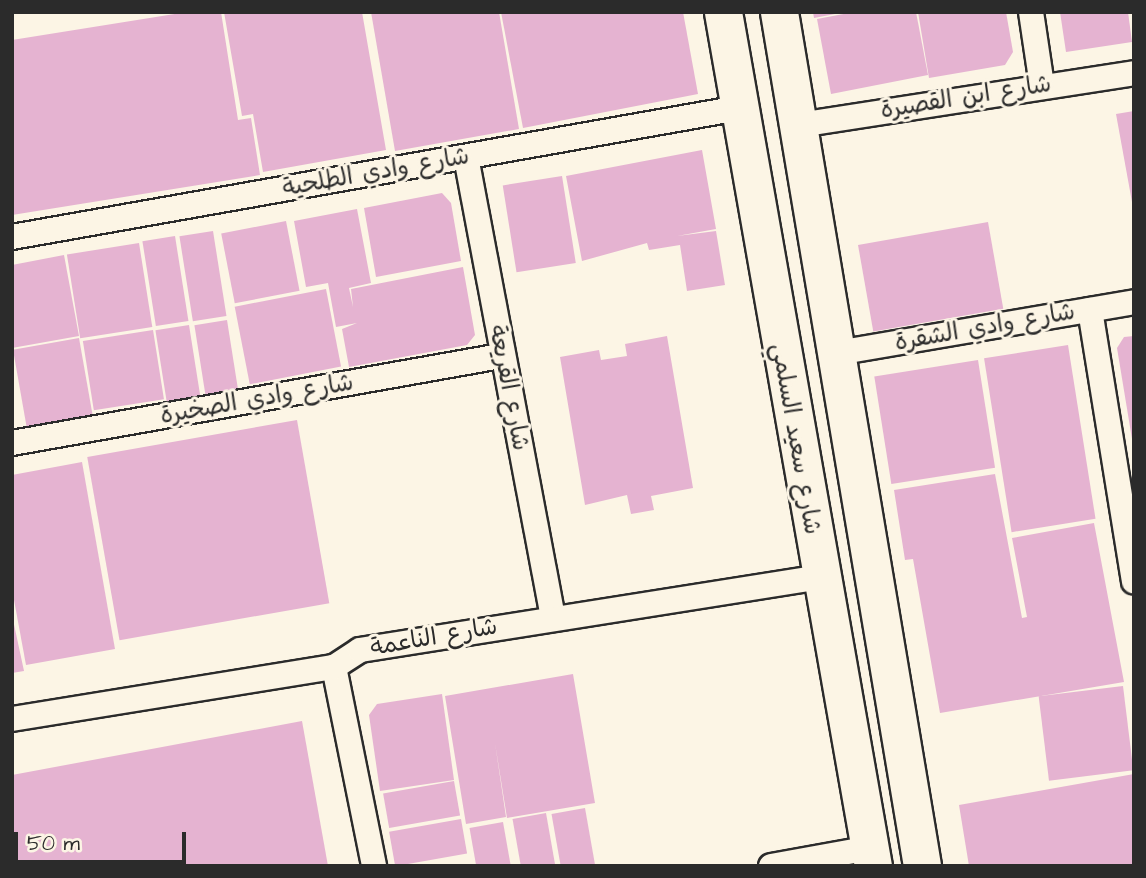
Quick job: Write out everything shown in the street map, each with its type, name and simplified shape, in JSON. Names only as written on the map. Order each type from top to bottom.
[{"type":"street","name":"شارع سعيد السلمي","points":[[723,12],[819,577],[871,857]]},
{"type":"street","points":[[779,12],[922,866]]},
{"type":"street","points":[[1031,12],[1042,86]]},
{"type":"street","name":"شارع ابن القصيرة","points":[[799,125],[1134,73]]},
{"type":"street","name":"شارع وادي الطلحية","points":[[12,237],[739,108]]},
{"type":"street","name":"شارع القريعة","points":[[466,156],[553,618]]},
{"type":"street","name":"شارع وادي الشقرة","points":[[837,354],[1134,302]]},
{"type":"street","points":[[1090,310],[1134,581]]},
{"type":"street","name":"شارع وادي الصخيرة","points":[[12,443],[502,356]]},
{"type":"street","points":[[819,577],[870,566]]},
{"type":"street","name":"شارع الناعمة","points":[[12,719],[334,667],[360,650],[819,577]]},
{"type":"street","points":[[334,667],[374,866]]},
{"type":"street","points":[[771,866],[871,857]]},
{"type":"building","points":[[187,12],[221,12],[238,120],[251,118],[260,175],[12,215],[12,40]]},
{"type":"building","points":[[224,12],[362,12],[386,150],[263,172],[253,114],[242,116]]},
{"type":"building","points":[[371,12],[499,12],[519,129],[395,151]]},
{"type":"building","points":[[501,12],[683,12],[698,94],[523,128]]},
{"type":"building","points":[[813,12],[835,12],[835,14],[814,18]]},
{"type":"building","points":[[854,12],[916,12],[928,75],[831,94],[817,19]]},
{"type":"building","points":[[918,12],[1006,12],[1013,52],[1005,65],[929,78]]},
{"type":"building","points":[[1060,12],[1128,12],[1132,42],[1066,52]]},
{"type":"building","points":[[1134,111],[1134,202],[1132,202],[1116,114]]},
{"type":"building","points":[[702,150],[716,229],[677,236],[716,231],[725,285],[687,291],[680,245],[649,250],[647,243],[582,261],[566,176]]},
{"type":"building","points":[[562,176],[576,263],[517,272],[503,185]]},
{"type":"building","points":[[442,193],[451,203],[461,261],[376,277],[364,208]]},
{"type":"building","points":[[357,209],[371,283],[349,288],[353,307],[351,289],[463,267],[475,335],[467,345],[349,367],[342,329],[357,323],[336,327],[328,283],[306,287],[294,221]]},
{"type":"building","points":[[286,221],[300,291],[235,303],[221,234]]},
{"type":"building","points":[[988,222],[1003,309],[873,332],[858,245]]},
{"type":"building","points":[[213,231],[226,316],[193,321],[179,236]]},
{"type":"building","points":[[175,236],[188,321],[156,326],[142,241]]},
{"type":"building","points":[[139,243],[152,327],[80,338],[67,254]]},
{"type":"building","points":[[64,255],[79,336],[12,348],[12,265]]},
{"type":"building","points":[[326,289],[341,367],[250,384],[235,307]]},
{"type":"building","points":[[227,320],[238,391],[206,396],[194,325]]},
{"type":"building","points":[[189,325],[200,396],[167,401],[155,330]]},
{"type":"building","points":[[153,330],[164,399],[94,410],[83,341]]},
{"type":"building","points":[[667,336],[693,488],[651,496],[654,510],[631,514],[627,495],[585,505],[560,357],[599,350],[601,360],[627,356],[625,344]]},
{"type":"building","points":[[1134,336],[1132,439],[1117,348],[1124,337]]},
{"type":"building","points":[[79,338],[93,419],[27,430],[13,350]]},
{"type":"building","points":[[1068,345],[1096,519],[1012,532],[984,358]]},
{"type":"building","points":[[978,360],[995,468],[891,484],[874,376]]},
{"type":"building","points":[[297,420],[329,603],[120,640],[87,457]]},
{"type":"building","points":[[82,462],[115,649],[26,665],[12,589],[12,475]]},
{"type":"building","points":[[995,474],[1022,618],[1027,617],[1012,538],[1094,523],[1124,682],[940,713],[913,559],[905,560],[894,490]]},
{"type":"building","points":[[12,615],[24,671],[12,673]]},
{"type":"building","points":[[573,674],[595,803],[507,818],[495,743],[506,817],[466,824],[445,696]]},
{"type":"building","points":[[1123,686],[1133,770],[1049,781],[1039,696]]},
{"type":"building","points":[[442,694],[454,780],[380,791],[369,715],[377,704]]},
{"type":"building","points":[[302,721],[328,866],[12,866],[12,775]]},
{"type":"building","points":[[1134,774],[1134,866],[969,866],[959,805]]},
{"type":"building","points":[[454,781],[460,815],[389,828],[383,794]]},
{"type":"building","points":[[585,808],[595,866],[561,866],[552,814]]},
{"type":"building","points":[[546,813],[555,866],[521,866],[513,819]]},
{"type":"building","points":[[461,819],[467,853],[395,866],[389,832]]},
{"type":"building","points":[[503,822],[511,866],[476,866],[470,828]]}]
